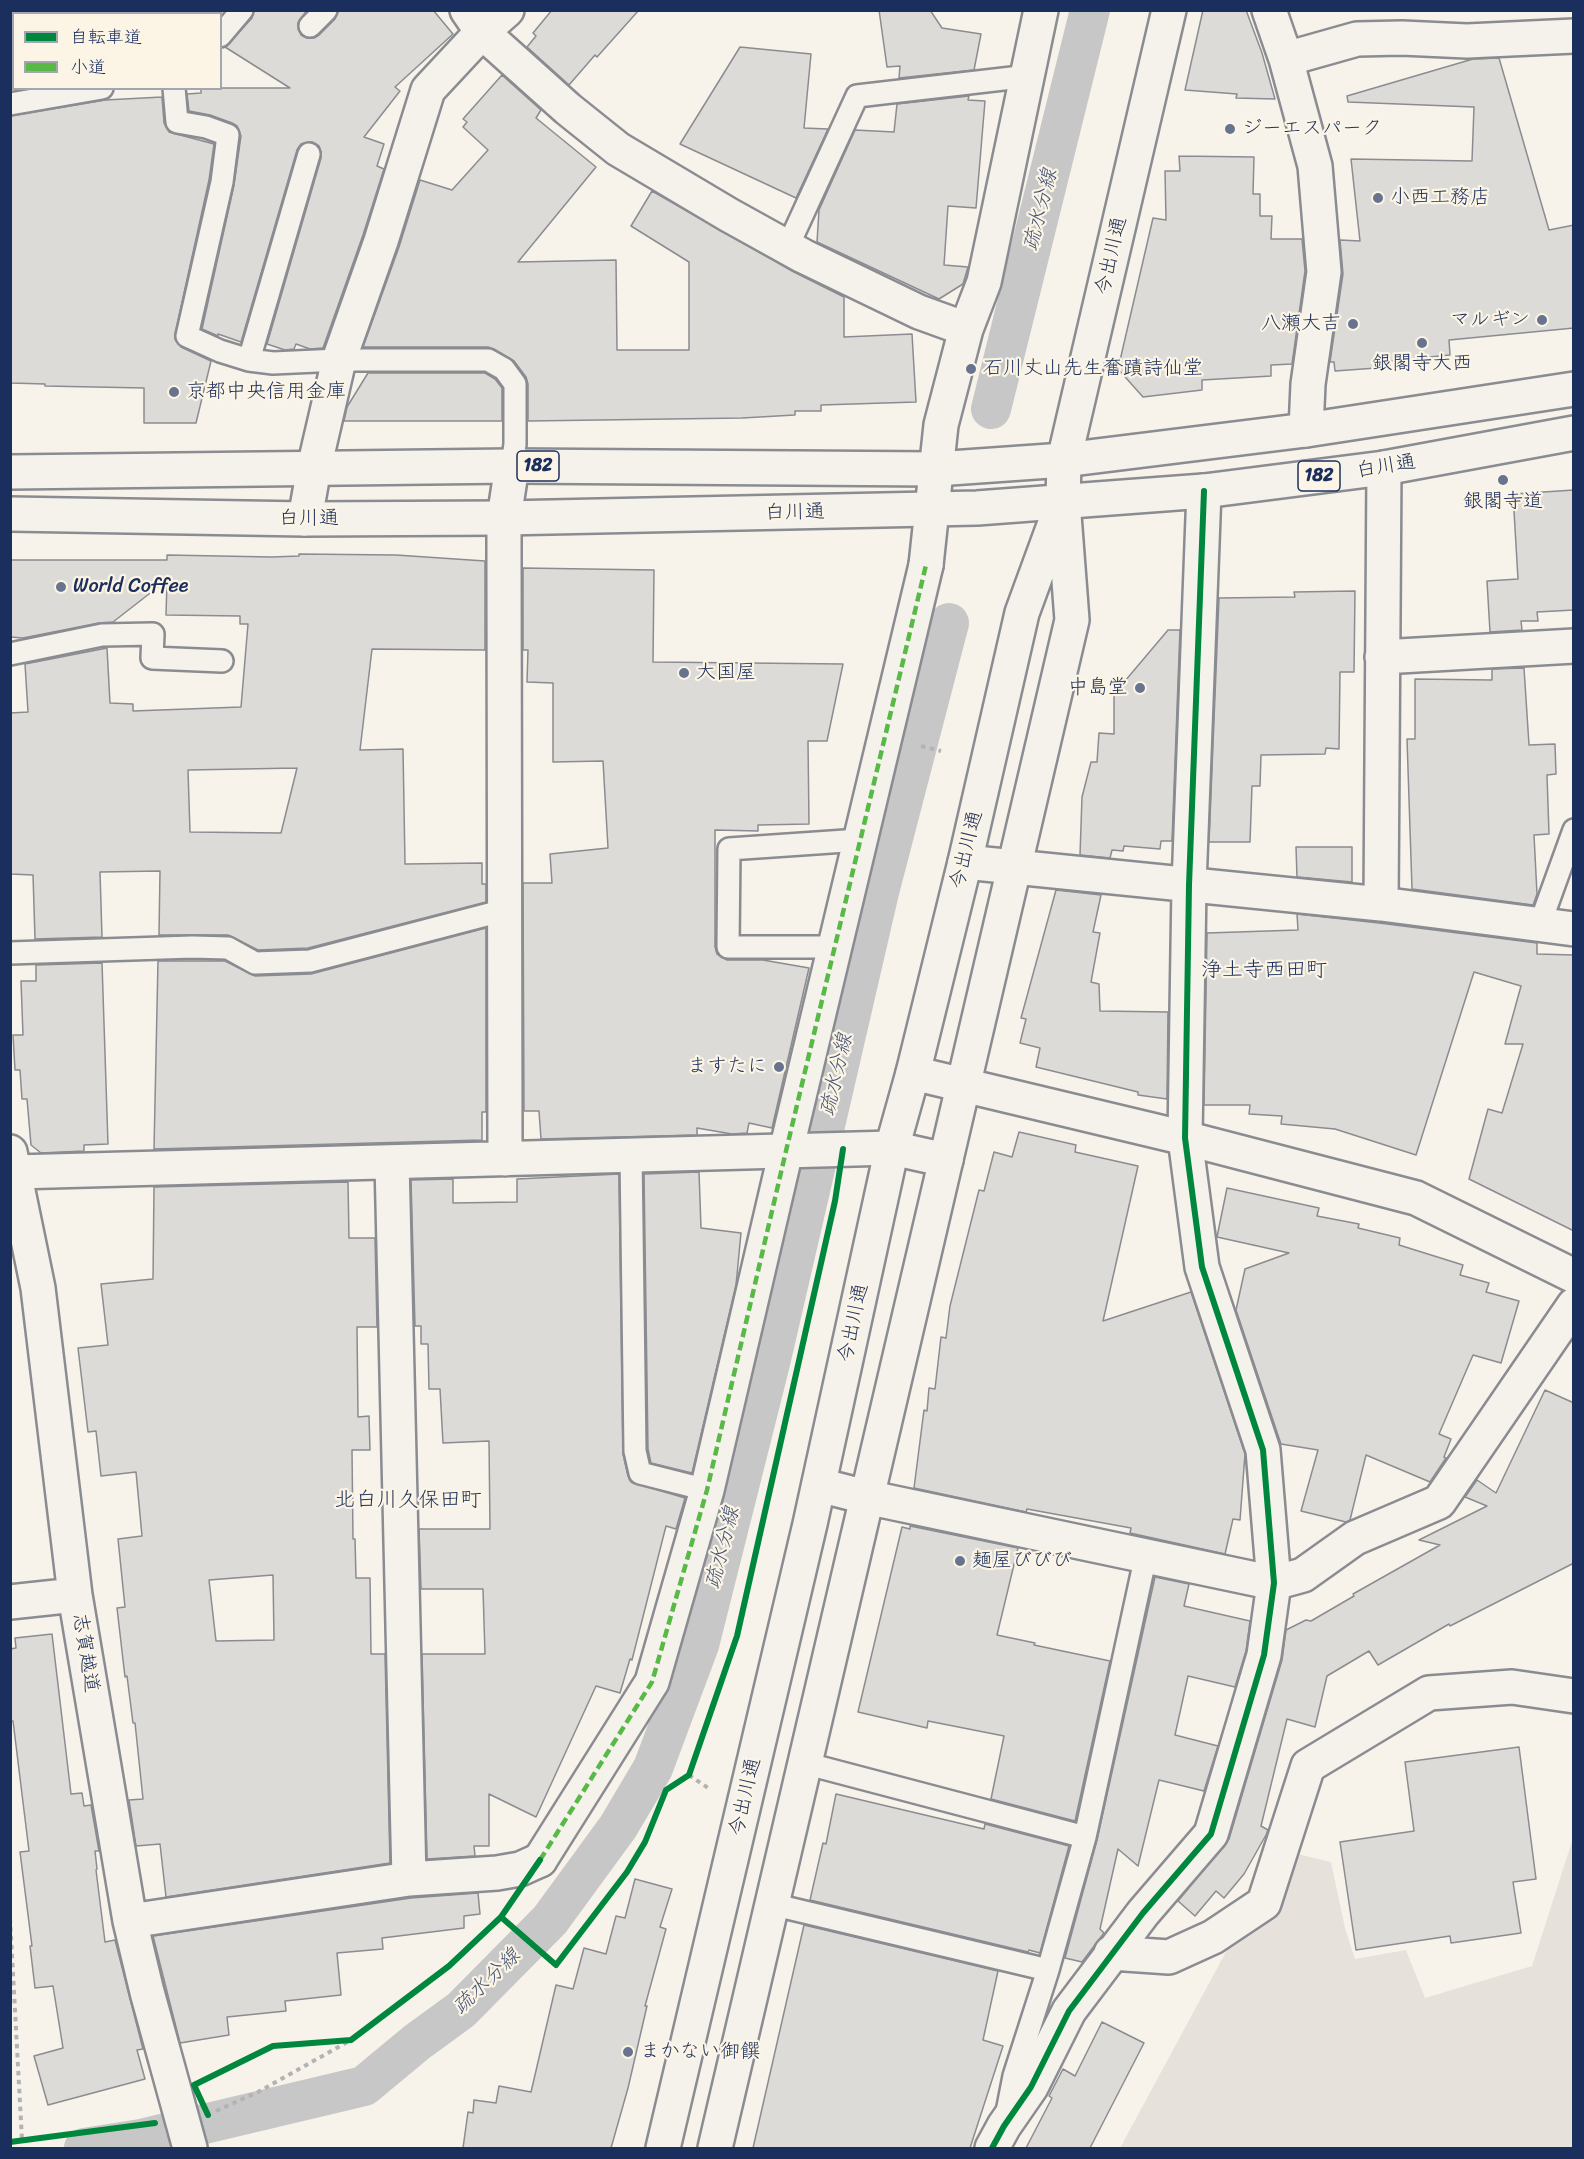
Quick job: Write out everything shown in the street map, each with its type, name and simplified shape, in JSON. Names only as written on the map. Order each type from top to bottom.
[{"type":"street","points":[[304,519],[339,360],[381,241],[428,90],[475,21],[507,10]]},
{"type":"street","points":[[130,1922],[408,1879],[497,1873],[520,1869],[540,1860],[652,1682],[707,1490],[792,1151],[860,840],[926,565],[942,425],[966,329],[984,282],[1041,10]]},
{"type":"street","name":"今出川通","points":[[715,2148],[1072,620],[1063,502],[1064,460],[1168,10]]},
{"type":"street","points":[[1269,10],[1286,59],[1316,166],[1324,272],[1308,384],[1306,430]]},
{"type":"street","points":[[475,21],[568,109],[618,149],[719,210],[803,256],[919,312],[966,329]]},
{"type":"street","points":[[1286,59],[1357,39],[1402,38],[1467,41],[1574,36]]},
{"type":"street","name":"182","points":[[10,472],[512,466],[936,469],[1064,460],[1306,430],[1574,389]]},
{"type":"street","name":"白川通","points":[[10,514],[304,519],[504,518],[932,510],[1204,491],[1384,468],[1574,433]]},
{"type":"street","points":[[505,1159],[504,518],[512,466]]},
{"type":"street","points":[[1381,904],[1384,468]]},
{"type":"street","points":[[998,2137],[1031,2087],[1070,2012],[1111,1953],[1211,1834],[1264,1655],[1274,1583],[1263,1450],[1202,1267],[1185,1138],[1189,885],[1204,491]]},
{"type":"street","name":"今出川通","points":[[663,2148],[819,1485],[892,1148],[965,862],[1022,613],[1063,502]]},
{"type":"street","points":[[1382,657],[1574,646]]},
{"type":"street","points":[[965,862],[1381,904],[1574,929]]},
{"type":"street","points":[[913,1073],[1185,1138],[1416,1198],[1574,1276]]},
{"type":"street","points":[[13,1162],[392,1162],[892,1148],[946,1160]]},
{"type":"street","name":"志賀越道","points":[[13,1162],[38,1288],[75,1594],[130,1922],[190,2148]]},
{"type":"street","points":[[392,1162],[408,1879]]},
{"type":"street","points":[[819,1485],[866,1497],[1274,1583],[1303,1575],[1355,1538],[1439,1502],[1574,1305]]},
{"type":"street","points":[[10,1602],[75,1594]]},
{"type":"street","points":[[1111,1953],[1169,1956],[1213,1937],[1264,1903],[1308,1766],[1430,1693],[1512,1687],[1574,1696]]},
{"type":"lane","points":[[222,34],[242,10]]},
{"type":"lane","points":[[310,26],[326,10]]},
{"type":"lane","points":[[788,246],[857,96],[1029,76]]},
{"type":"lane","points":[[10,104],[90,90]]},
{"type":"lane","points":[[174,90],[177,122],[206,127],[228,135],[222,182],[187,336],[220,351],[249,360],[273,363],[476,358],[488,360],[504,369],[515,384],[515,444],[512,466]]},
{"type":"lane","points":[[249,360],[309,154]]},
{"type":"lane","points":[[10,654],[102,635],[153,634],[152,658],[222,661]]},
{"type":"lane","points":[[1540,924],[1574,830]]},
{"type":"lane","points":[[836,947],[728,947],[729,849],[860,840]]},
{"type":"lane","points":[[10,953],[228,948],[255,963],[310,961],[505,910]]},
{"type":"lane","points":[[631,1155],[637,1462],[640,1473],[707,1490]]},
{"type":"lane","points":[[998,2137],[1085,1837],[1146,1555]]},
{"type":"lane","points":[[804,1763],[1085,1837]]},
{"type":"lane","points":[[771,1904],[1048,1970]]},
{"type":"path","points":[[934,749],[941,751]]},
{"type":"path","points":[[681,1780],[689,1775],[693,1765]]},
{"type":"path","points":[[689,1775],[714,1792]]},
{"type":"path","points":[[10,1918],[22,2140]]},
{"type":"path","points":[[208,2115],[258,2092],[351,2040],[359,2033]]},
{"type":"path","points":[[328,2042],[351,2040]]},
{"type":"path","points":[[10,2142],[33,2139]]},
{"type":"shaded area","points":[[1573,1838],[1573,2148],[1120,2148],[1281,1850],[1331,1862],[1345,1928],[1355,1959],[1406,1950],[1425,1998],[1532,1966]]},
{"type":"building","points":[[254,10],[307,10],[298,23],[301,35],[314,38],[335,19],[338,10],[433,10],[453,34],[395,87],[400,91],[364,137],[384,144],[377,166],[384,169],[323,348],[310,349],[296,344],[294,349],[285,350],[267,344],[321,158],[319,146],[312,142],[301,144],[297,150],[241,342],[202,329],[234,185],[241,136],[237,126],[232,123],[189,111],[187,94],[201,93],[201,90],[222,90],[222,88],[290,88],[225,47],[252,18]]},
{"type":"building","points":[[552,10],[639,10],[569,85],[527,47],[536,36],[533,33]]},
{"type":"building","points":[[879,10],[930,10],[942,28],[981,34],[974,70],[899,78],[900,66],[887,67]]},
{"type":"building","points":[[1203,10],[1246,10],[1262,53],[1275,99],[1236,98],[1237,94],[1185,90]]},
{"type":"building","points":[[740,47],[811,54],[804,128],[828,129],[796,198],[680,144]]},
{"type":"building","points":[[1499,58],[1549,230],[1574,225],[1574,328],[1449,340],[1450,355],[1390,361],[1390,367],[1335,371],[1334,362],[1330,362],[1343,274],[1340,240],[1360,241],[1351,159],[1472,161],[1474,107],[1348,102],[1347,96],[1473,59]]},
{"type":"building","points":[[502,75],[541,110],[536,118],[596,167],[518,262],[616,260],[617,350],[689,350],[689,262],[631,226],[652,191],[794,272],[844,297],[844,337],[912,334],[916,402],[821,405],[821,411],[795,411],[795,415],[742,418],[528,421],[526,377],[514,361],[494,349],[488,347],[363,347],[420,180],[452,190],[488,150],[463,127],[467,122],[463,119]]},
{"type":"building","points":[[969,96],[968,100],[985,101],[976,208],[948,206],[944,265],[968,267],[963,284],[939,299],[817,242],[819,210],[855,130],[894,132],[897,104]]},
{"type":"building","points":[[162,97],[164,123],[169,132],[214,144],[209,180],[175,334],[175,339],[181,347],[211,361],[196,423],[144,423],[144,388],[10,383],[10,116],[105,100]]},
{"type":"building","points":[[1179,156],[1254,157],[1253,194],[1260,194],[1260,216],[1272,216],[1271,239],[1302,239],[1305,271],[1292,364],[1271,365],[1271,376],[1202,380],[1202,390],[1143,397],[1118,369],[1153,218],[1166,220],[1165,171],[1180,171]]},
{"type":"building","points":[[368,373],[485,373],[495,379],[502,388],[502,421],[344,421],[347,407]]},
{"type":"building","points":[[1574,490],[1574,610],[1537,612],[1538,621],[1521,621],[1522,630],[1490,632],[1487,581],[1518,579],[1513,494]]},
{"type":"building","points":[[299,554],[396,555],[485,561],[485,650],[372,649],[360,750],[403,749],[405,864],[482,863],[482,884],[486,884],[486,902],[308,948],[258,950],[228,935],[159,935],[160,871],[100,872],[102,937],[35,939],[33,875],[10,874],[10,713],[28,712],[25,664],[107,648],[110,703],[133,704],[133,711],[241,707],[248,624],[240,624],[240,616],[166,615],[167,580],[113,622],[23,638],[10,637],[10,560],[167,560],[167,555],[299,556]],"holes":[[[297,768],[281,833],[190,832],[188,770]]]},
{"type":"building","points":[[523,568],[654,570],[653,662],[843,664],[827,741],[808,741],[809,824],[758,825],[758,831],[715,830],[715,947],[717,954],[727,960],[763,960],[809,968],[772,1128],[749,1123],[747,1133],[732,1134],[697,1128],[697,1135],[541,1139],[539,1111],[524,1111],[523,883],[552,883],[550,854],[608,848],[603,761],[553,762],[553,683],[527,682],[528,650],[523,650]]},
{"type":"building","points":[[1355,591],[1354,672],[1340,672],[1339,749],[1326,748],[1325,754],[1261,755],[1260,786],[1252,786],[1250,842],[1209,842],[1219,598],[1295,597],[1294,592]]},
{"type":"building","points":[[1168,630],[1180,630],[1172,841],[1161,841],[1160,849],[1124,846],[1123,851],[1112,850],[1110,858],[1080,855],[1082,797],[1091,762],[1097,762],[1099,733],[1114,734],[1114,694]]},
{"type":"building","points":[[1524,668],[1529,745],[1555,744],[1556,774],[1547,775],[1549,834],[1534,835],[1537,894],[1533,905],[1412,889],[1407,739],[1415,739],[1415,679],[1492,680],[1492,669]]},
{"type":"building","points":[[1296,847],[1352,847],[1352,882],[1297,877]]},
{"type":"building","points":[[1056,890],[1101,895],[1093,932],[1100,933],[1091,982],[1099,984],[1100,1011],[1168,1012],[1167,1099],[1138,1095],[1138,1092],[1036,1067],[1040,1048],[1020,1043],[1026,1019],[1021,1018]]},
{"type":"building","points":[[1297,914],[1537,943],[1537,954],[1574,955],[1574,1231],[1469,1179],[1488,1109],[1502,1113],[1523,1044],[1505,1044],[1521,986],[1474,972],[1416,1155],[1335,1129],[1281,1124],[1282,1116],[1249,1114],[1250,1105],[1204,1105],[1207,933],[1298,930]]},
{"type":"building","points":[[486,928],[486,1112],[482,1112],[482,1140],[154,1149],[158,961],[225,961],[255,976],[311,974]]},
{"type":"building","points":[[102,963],[108,1144],[84,1145],[84,1151],[41,1153],[31,1145],[27,1099],[22,1099],[20,1070],[15,1070],[13,1035],[23,1035],[21,981],[36,981],[36,965]]},
{"type":"building","points":[[1019,1132],[1076,1145],[1075,1152],[1138,1166],[1103,1321],[1191,1292],[1245,1454],[1240,1520],[1233,1519],[1225,1554],[1130,1533],[1131,1528],[1027,1509],[1026,1512],[914,1488],[924,1410],[927,1411],[929,1388],[935,1389],[941,1337],[946,1338],[950,1306],[979,1190],[984,1191],[994,1152],[1012,1157]]},
{"type":"building","points":[[699,1172],[701,1228],[741,1233],[736,1285],[692,1473],[651,1463],[648,1449],[644,1174]]},
{"type":"building","points":[[619,1174],[623,1454],[631,1482],[685,1498],[676,1529],[666,1526],[632,1660],[630,1659],[620,1693],[596,1686],[536,1817],[489,1794],[489,1846],[474,1846],[475,1856],[427,1859],[422,1654],[485,1654],[483,1589],[421,1589],[419,1529],[490,1529],[489,1441],[443,1443],[440,1389],[429,1389],[428,1344],[421,1344],[421,1326],[415,1326],[411,1180],[453,1179],[453,1203],[517,1202],[517,1179]]},
{"type":"building","points":[[348,1182],[349,1238],[375,1238],[377,1327],[357,1327],[358,1417],[369,1416],[370,1450],[352,1450],[353,1539],[355,1539],[356,1578],[370,1578],[371,1654],[385,1654],[390,1863],[166,1897],[160,1844],[136,1846],[129,1800],[143,1799],[135,1723],[133,1723],[127,1676],[125,1677],[117,1608],[125,1607],[118,1539],[142,1536],[136,1472],[101,1476],[96,1431],[88,1432],[78,1348],[108,1345],[101,1284],[153,1279],[154,1187]],"holes":[[[273,1575],[274,1640],[216,1641],[209,1580]]]},
{"type":"building","points":[[1227,1188],[1319,1208],[1317,1216],[1359,1224],[1358,1228],[1400,1238],[1399,1245],[1463,1265],[1460,1275],[1489,1283],[1486,1292],[1519,1301],[1501,1363],[1473,1355],[1439,1434],[1451,1439],[1444,1457],[1446,1458],[1430,1482],[1366,1455],[1350,1520],[1346,1522],[1301,1511],[1318,1450],[1281,1444],[1236,1310],[1245,1269],[1289,1253],[1217,1237]]},
{"type":"building","points":[[1545,1390],[1574,1403],[1574,1563],[1450,1626],[1449,1624],[1378,1665],[1369,1651],[1327,1676],[1315,1727],[1287,1719],[1261,1826],[1268,1830],[1266,1835],[1244,1874],[1224,1898],[1216,1891],[1195,1916],[1178,1901],[1229,1839],[1282,1660],[1286,1630],[1306,1620],[1311,1621],[1354,1596],[1353,1594],[1440,1545],[1419,1540],[1487,1506],[1465,1497],[1477,1480],[1496,1493]]},
{"type":"building","points":[[910,1526],[1018,1548],[997,1635],[1110,1661],[1075,1821],[991,1799],[1004,1736],[928,1721],[927,1728],[858,1712],[902,1527],[910,1529]]},
{"type":"building","points":[[1155,1577],[1189,1584],[1184,1606],[1250,1621],[1246,1651],[1235,1687],[1188,1676],[1175,1735],[1218,1746],[1204,1791],[1159,1780],[1138,1866],[1118,1849],[1100,1929],[1104,1933],[1082,1962],[1065,1958],[1097,1840]]},
{"type":"building","points":[[52,1634],[71,1794],[82,1793],[84,1806],[91,1805],[99,1851],[95,1851],[96,1870],[105,1942],[115,1940],[143,2049],[137,2050],[145,2079],[48,2105],[34,2056],[63,2048],[53,1986],[35,1988],[20,1852],[29,1851],[13,1721],[10,1721],[10,1649],[16,1648],[15,1638]]},
{"type":"building","points":[[1519,1747],[1536,1879],[1513,1882],[1521,1933],[1451,1943],[1450,1936],[1356,1950],[1340,1842],[1414,1831],[1405,1762]]},
{"type":"building","points":[[836,1794],[984,1829],[985,1824],[1069,1846],[1040,1953],[810,1900],[823,1843],[826,1844]]},
{"type":"building","points":[[635,1879],[672,1889],[660,1927],[666,1929],[645,2006],[647,2006],[628,2088],[611,2148],[463,2148],[468,2112],[473,2113],[474,2100],[496,2103],[499,2086],[531,2092],[556,1985],[573,1989],[584,1948],[606,1954],[616,1916],[625,1918]]},
{"type":"building","points":[[478,1893],[480,1914],[464,1916],[464,1928],[382,1938],[383,1949],[337,1953],[341,1995],[285,2001],[286,2011],[227,2017],[229,2035],[180,2043],[153,1936],[411,1898]]},
{"type":"building","points":[[804,1925],[998,1971],[983,2040],[1003,2046],[970,2148],[753,2148]]},
{"type":"building","points":[[1102,2022],[1144,2043],[1090,2148],[1026,2148],[1052,2098],[1049,2096],[1063,2069],[1075,2076]]},
{"type":"waterway","name":"疏水分線","points":[[991,409],[1090,10]]},
{"type":"waterway","name":"疏水分線","points":[[84,2148],[141,2139],[364,2086],[417,2042],[461,2010],[550,1920],[618,1827],[653,1768],[699,1645],[770,1363],[879,892],[949,623]]},
{"type":"marked path","points":[[540,1860],[652,1682],[707,1490],[926,565]]},
{"type":"cycle path","points":[[992,2148],[1031,2087],[1069,2011],[1143,1913],[1211,1834],[1264,1655],[1274,1583],[1263,1450],[1202,1267],[1185,1138],[1189,885],[1204,491]]},
{"type":"cycle path","points":[[540,1860],[501,1917],[556,1965],[627,1872],[645,1842],[666,1790],[689,1775],[737,1636],[835,1201],[843,1149]]},
{"type":"cycle path","points":[[208,2115],[194,2085],[273,2046],[351,2040],[449,1966],[501,1917]]},
{"type":"cycle path","points":[[10,2142],[155,2123]]},
{"type":"place","name":"ジーエスパーク","points":[[1230,129]]},
{"type":"place","name":"小西工務店","points":[[1378,198]]},
{"type":"place","name":"マルギン","points":[[1542,320]]},
{"type":"place","name":"八瀬大吉","points":[[1353,324]]},
{"type":"place","name":"銀閣寺大西","points":[[1422,343]]},
{"type":"place","name":"石川丈山先生奮蹟詩仙堂","points":[[971,369]]},
{"type":"place","name":"京都中央信用金庫","points":[[174,392]]},
{"type":"place","name":"銀閣寺道","points":[[1503,480]]},
{"type":"place","name":"World Coffee","points":[[61,587]]},
{"type":"place","name":"大国屋","points":[[684,673]]},
{"type":"place","name":"中島堂","points":[[1140,688]]},
{"type":"place","name":"ますたに","points":[[779,1067]]},
{"type":"place","name":"麺屋びびび","points":[[960,1561]]},
{"type":"place","name":"まかない御饌","points":[[628,2052]]},
{"type":"district","name":"浄土寺西田町","points":[[1264,971]]},
{"type":"district","name":"北白川久保田町","points":[[408,1501]]}]
